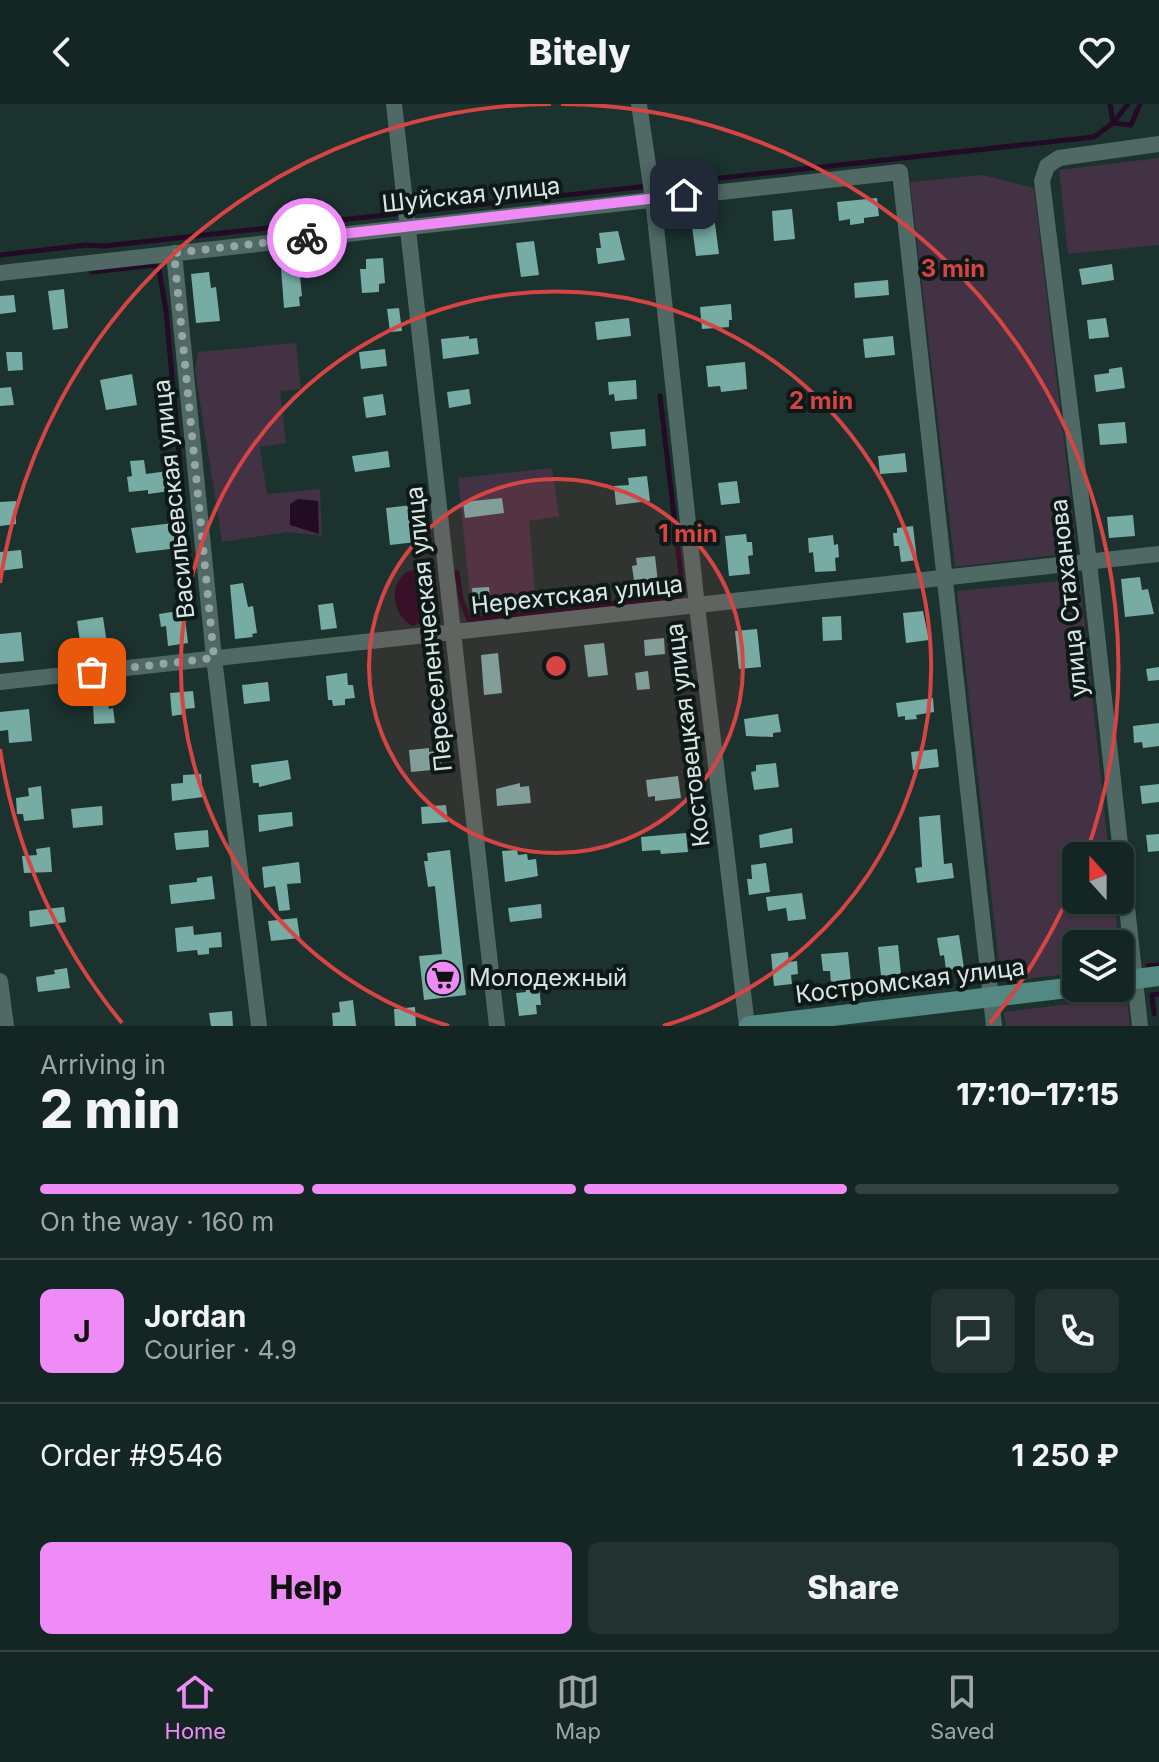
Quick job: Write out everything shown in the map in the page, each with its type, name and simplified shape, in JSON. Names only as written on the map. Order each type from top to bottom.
[{"type":"street","name":"Переселенческая улица","points":[[394,104],[497,1026]]},
{"type":"street","name":"Костовецкая улица","points":[[639,104],[652,190],[697,606],[748,1026]]},
{"type":"street","name":"улица Стаханова","points":[[1122,930],[1089,562],[1043,173],[1052,162],[1068,155],[1159,144]]},
{"type":"street","name":"Шуйская улица","points":[[0,273],[174,253],[407,217],[652,190],[900,172],[945,578]]},
{"type":"street","name":"Васильевская улица","points":[[174,253],[214,658],[259,1026]]},
{"type":"street","name":"Нерехтская улица","points":[[0,682],[1159,554]]},
{"type":"street","points":[[945,578],[994,1026]]},
{"type":"street","points":[[1134,979],[1159,976]]},
{"type":"street","points":[[0,981],[6,1026]]},
{"type":"street","name":"Костромская улица","points":[[748,1026],[1062,989]]},
{"type":"street","name":"улица Стаханова","points":[[1133,1002],[1140,1026]]},
{"type":"shaded area","points":[[1159,158],[1159,245],[1068,254],[1059,170]]},
{"type":"shaded area","points":[[983,175],[1034,188],[1076,542],[1073,553],[955,567],[910,182]]},
{"type":"shaded area","points":[[296,343],[301,389],[280,391],[286,443],[260,447],[267,494],[320,489],[322,536],[288,532],[222,542],[195,370],[198,352]]},
{"type":"shaded area","points":[[552,468],[559,516],[529,521],[536,607],[472,613],[458,478]]},
{"type":"shaded area","points":[[298,499],[318,501],[319,534],[290,525],[290,504]]},
{"type":"shaded area","points":[[412,570],[431,581],[438,607],[438,614],[413,626],[400,614],[395,597],[399,580]]},
{"type":"shaded area","points":[[1080,579],[1108,842],[1062,842],[1062,914],[1116,914],[1117,930],[1062,930],[1062,975],[1001,982],[957,591]]},
{"type":"shaded area","points":[[1086,1002],[1128,1002],[1130,1026],[1006,1026],[1004,1012]]},
{"type":"building","points":[[877,198],[879,216],[864,218],[864,223],[850,225],[850,219],[839,221],[837,202]]},
{"type":"building","points":[[792,209],[795,239],[774,241],[772,211]]},
{"type":"building","points":[[714,216],[719,254],[696,256],[691,219]]},
{"type":"building","points":[[618,231],[625,260],[598,264],[596,248],[601,248],[599,233]]},
{"type":"building","points":[[534,241],[539,275],[521,277],[516,243]]},
{"type":"building","points":[[383,258],[385,283],[379,284],[379,292],[362,293],[360,269],[366,269],[366,259]]},
{"type":"building","points":[[1112,264],[1114,280],[1082,285],[1079,269]]},
{"type":"building","points":[[299,266],[300,306],[284,308],[281,268]]},
{"type":"building","points":[[209,272],[211,288],[216,287],[220,321],[196,323],[191,274]]},
{"type":"building","points":[[888,280],[889,295],[855,298],[854,283]]},
{"type":"building","points":[[64,289],[68,328],[53,330],[48,291]]},
{"type":"building","points":[[14,295],[16,312],[0,314],[0,296]]},
{"type":"building","points":[[731,304],[729,327],[702,329],[700,307]]},
{"type":"building","points":[[399,308],[402,331],[390,332],[387,309]]},
{"type":"building","points":[[629,318],[631,336],[597,340],[595,322]]},
{"type":"building","points":[[1106,318],[1109,337],[1089,339],[1087,320]]},
{"type":"building","points":[[469,336],[469,339],[477,338],[479,354],[443,359],[441,339]]},
{"type":"building","points":[[893,336],[895,355],[865,358],[863,339]]},
{"type":"building","points":[[385,349],[387,366],[361,369],[359,352]]},
{"type":"building","points":[[6,352],[22,352],[23,370],[8,371]]},
{"type":"building","points":[[745,362],[747,389],[721,392],[720,386],[708,387],[706,366]]},
{"type":"building","points":[[1122,367],[1125,388],[1096,392],[1094,375]]},
{"type":"building","points":[[132,374],[137,405],[106,410],[100,380]]},
{"type":"building","points":[[636,380],[637,399],[615,401],[614,394],[609,395],[608,382]]},
{"type":"building","points":[[11,387],[14,405],[0,406],[0,388]]},
{"type":"building","points":[[469,389],[471,404],[449,408],[447,392]]},
{"type":"building","points":[[383,394],[386,415],[366,418],[363,397]]},
{"type":"building","points":[[1125,422],[1127,443],[1100,445],[1098,424]]},
{"type":"building","points":[[645,429],[646,446],[612,449],[610,432]]},
{"type":"building","points":[[388,451],[390,467],[355,472],[352,456]]},
{"type":"building","points":[[905,453],[907,472],[880,474],[878,456]]},
{"type":"building","points":[[144,460],[146,474],[168,471],[170,491],[148,494],[148,490],[129,492],[127,477],[132,476],[130,461]]},
{"type":"building","points":[[647,476],[650,501],[616,505],[614,486],[629,485],[628,478]]},
{"type":"building","points":[[737,481],[740,503],[721,505],[718,483]]},
{"type":"building","points":[[502,498],[504,513],[465,518],[463,502]]},
{"type":"building","points":[[16,501],[16,524],[0,526],[0,502]]},
{"type":"building","points":[[421,504],[425,541],[390,545],[386,508]]},
{"type":"building","points":[[1133,515],[1135,536],[1109,538],[1107,517]]},
{"type":"building","points":[[174,523],[178,548],[136,553],[131,528]]},
{"type":"building","points":[[913,526],[917,560],[901,562],[899,546],[894,546],[893,533],[897,533],[897,528]]},
{"type":"building","points":[[746,534],[747,542],[752,542],[753,555],[748,556],[750,574],[729,576],[725,536]]},
{"type":"building","points":[[833,535],[834,545],[838,544],[836,571],[815,572],[808,538]]},
{"type":"building","points":[[21,550],[23,568],[0,571],[0,552]]},
{"type":"building","points":[[655,556],[659,592],[636,595],[632,566],[637,565],[636,558]]},
{"type":"building","points":[[1140,577],[1142,590],[1148,589],[1154,614],[1125,617],[1121,579]]},
{"type":"building","points":[[243,583],[248,607],[253,606],[257,633],[252,634],[253,637],[235,639],[230,585]]},
{"type":"building","points":[[489,587],[491,606],[474,608],[472,588]]},
{"type":"building","points":[[333,603],[337,628],[321,630],[318,605]]},
{"type":"building","points":[[184,610],[188,643],[168,646],[166,626],[161,627],[159,614]]},
{"type":"building","points":[[923,611],[929,640],[906,643],[903,613]]},
{"type":"building","points":[[841,616],[842,640],[823,641],[822,617]]},
{"type":"building","points":[[103,617],[108,651],[82,655],[77,621]]},
{"type":"building","points":[[757,629],[761,667],[739,669],[735,631]]},
{"type":"building","points":[[21,632],[24,661],[0,663],[0,634]]},
{"type":"building","points":[[664,638],[665,654],[645,656],[644,640]]},
{"type":"building","points":[[604,643],[608,675],[588,677],[584,645]]},
{"type":"building","points":[[498,653],[502,693],[484,695],[481,655]]},
{"type":"building","points":[[1159,667],[1159,680],[1148,681],[1146,669]]},
{"type":"building","points":[[648,671],[650,689],[637,690],[635,673]]},
{"type":"building","points":[[347,673],[348,685],[353,685],[355,698],[345,699],[345,705],[333,706],[332,700],[328,700],[326,676]]},
{"type":"building","points":[[268,682],[270,701],[244,704],[242,685]]},
{"type":"building","points":[[193,691],[195,708],[184,709],[185,714],[172,716],[170,693]]},
{"type":"building","points":[[933,698],[934,712],[916,715],[917,719],[898,717],[896,703]]},
{"type":"building","points":[[108,702],[109,709],[113,708],[115,723],[94,724],[93,704]]},
{"type":"building","points":[[29,709],[32,741],[9,743],[8,730],[0,731],[0,712]]},
{"type":"building","points":[[778,714],[781,732],[773,733],[773,737],[746,736],[744,719]]},
{"type":"building","points":[[1159,723],[1159,746],[1143,748],[1142,742],[1134,743],[1133,726]]},
{"type":"building","points":[[429,748],[429,752],[440,750],[442,769],[411,772],[409,750]]},
{"type":"building","points":[[937,749],[939,767],[913,770],[911,752]]},
{"type":"building","points":[[288,760],[291,779],[259,787],[259,783],[253,783],[251,765]]},
{"type":"building","points":[[776,763],[779,787],[754,790],[751,772],[756,771],[756,765]]},
{"type":"building","points":[[201,774],[203,797],[172,801],[171,784],[183,783],[183,775]]},
{"type":"building","points":[[678,776],[681,798],[655,801],[655,796],[648,797],[646,780]]},
{"type":"building","points":[[520,783],[520,787],[529,786],[531,803],[497,806],[496,789]]},
{"type":"building","points":[[1159,784],[1159,802],[1142,804],[1140,786]]},
{"type":"building","points":[[41,786],[44,819],[24,821],[23,814],[17,814],[16,798],[29,796],[28,788]]},
{"type":"building","points":[[446,805],[448,822],[422,824],[421,807]]},
{"type":"building","points":[[102,806],[103,825],[73,828],[71,809]]},
{"type":"building","points":[[292,812],[293,826],[259,832],[258,815]]},
{"type":"building","points":[[940,815],[944,864],[952,863],[954,878],[917,883],[915,868],[922,867],[919,817]]},
{"type":"building","points":[[792,828],[793,843],[760,848],[759,835]]},
{"type":"building","points":[[208,830],[209,847],[176,850],[174,833]]},
{"type":"building","points":[[686,833],[688,852],[661,854],[660,850],[642,851],[641,837]]},
{"type":"building","points":[[1159,834],[1159,851],[1148,852],[1146,835]]},
{"type":"building","points":[[50,847],[52,872],[24,873],[22,856],[37,855],[36,849]]},
{"type":"building","points":[[450,850],[466,995],[424,1000],[419,956],[442,954],[435,886],[428,887],[424,861],[428,861],[427,853]]},
{"type":"building","points":[[517,850],[518,855],[527,854],[528,860],[536,859],[538,876],[505,882],[502,851]]},
{"type":"building","points":[[299,862],[301,883],[287,884],[290,910],[279,911],[275,886],[264,888],[262,867]]},
{"type":"building","points":[[766,863],[770,892],[749,895],[747,879],[752,879],[751,865]]},
{"type":"building","points":[[212,876],[215,899],[171,904],[169,885],[197,882],[197,878]]},
{"type":"building","points":[[802,893],[806,919],[788,921],[786,908],[768,911],[766,897]]},
{"type":"building","points":[[541,904],[542,918],[510,922],[508,908]]},
{"type":"building","points":[[64,907],[66,922],[30,927],[29,911]]},
{"type":"building","points":[[297,918],[300,938],[271,941],[268,921]]},
{"type":"building","points":[[193,926],[194,935],[221,932],[222,947],[209,948],[209,954],[198,955],[197,950],[177,952],[175,928]]},
{"type":"building","points":[[959,935],[964,968],[946,970],[937,938]]},
{"type":"building","points":[[898,945],[901,974],[881,976],[878,947]]},
{"type":"building","points":[[788,952],[789,962],[797,961],[798,974],[791,975],[792,984],[774,986],[771,954]]},
{"type":"building","points":[[848,952],[851,982],[831,984],[830,971],[823,971],[821,954]]},
{"type":"building","points":[[67,968],[70,988],[38,992],[36,977],[55,974],[54,970]]},
{"type":"building","points":[[539,985],[541,1005],[536,1005],[537,1014],[519,1016],[516,993],[526,992],[525,987]]},
{"type":"building","points":[[353,1000],[356,1026],[333,1026],[332,1013],[340,1012],[339,1002]]},
{"type":"building","points":[[415,1007],[416,1026],[395,1026],[394,1009]]},
{"type":"building","points":[[232,1011],[233,1026],[211,1026],[209,1013]]},
{"type":"waterway","points":[[1110,104],[1113,123],[1131,125],[1140,104]]},
{"type":"waterway","points":[[0,255],[1094,137],[1113,123],[1128,104]]},
{"type":"waterway","points":[[92,272],[154,265],[159,269],[166,311],[180,464]]},
{"type":"waterway","points":[[457,572],[461,599],[469,620],[680,596],[682,584],[660,396]]},
{"type":"waterway","points":[[1148,966],[1159,965]]},
{"type":"waterway","points":[[1154,1014],[1152,995],[1159,994]]},
{"type":"way so far","points":[[92,672],[214,658],[174,253],[307,238]]},
{"type":"place","name":"Молодежный","points":[[443,978]]},
{"type":"route","points":[[307,238],[684,195]]}]
